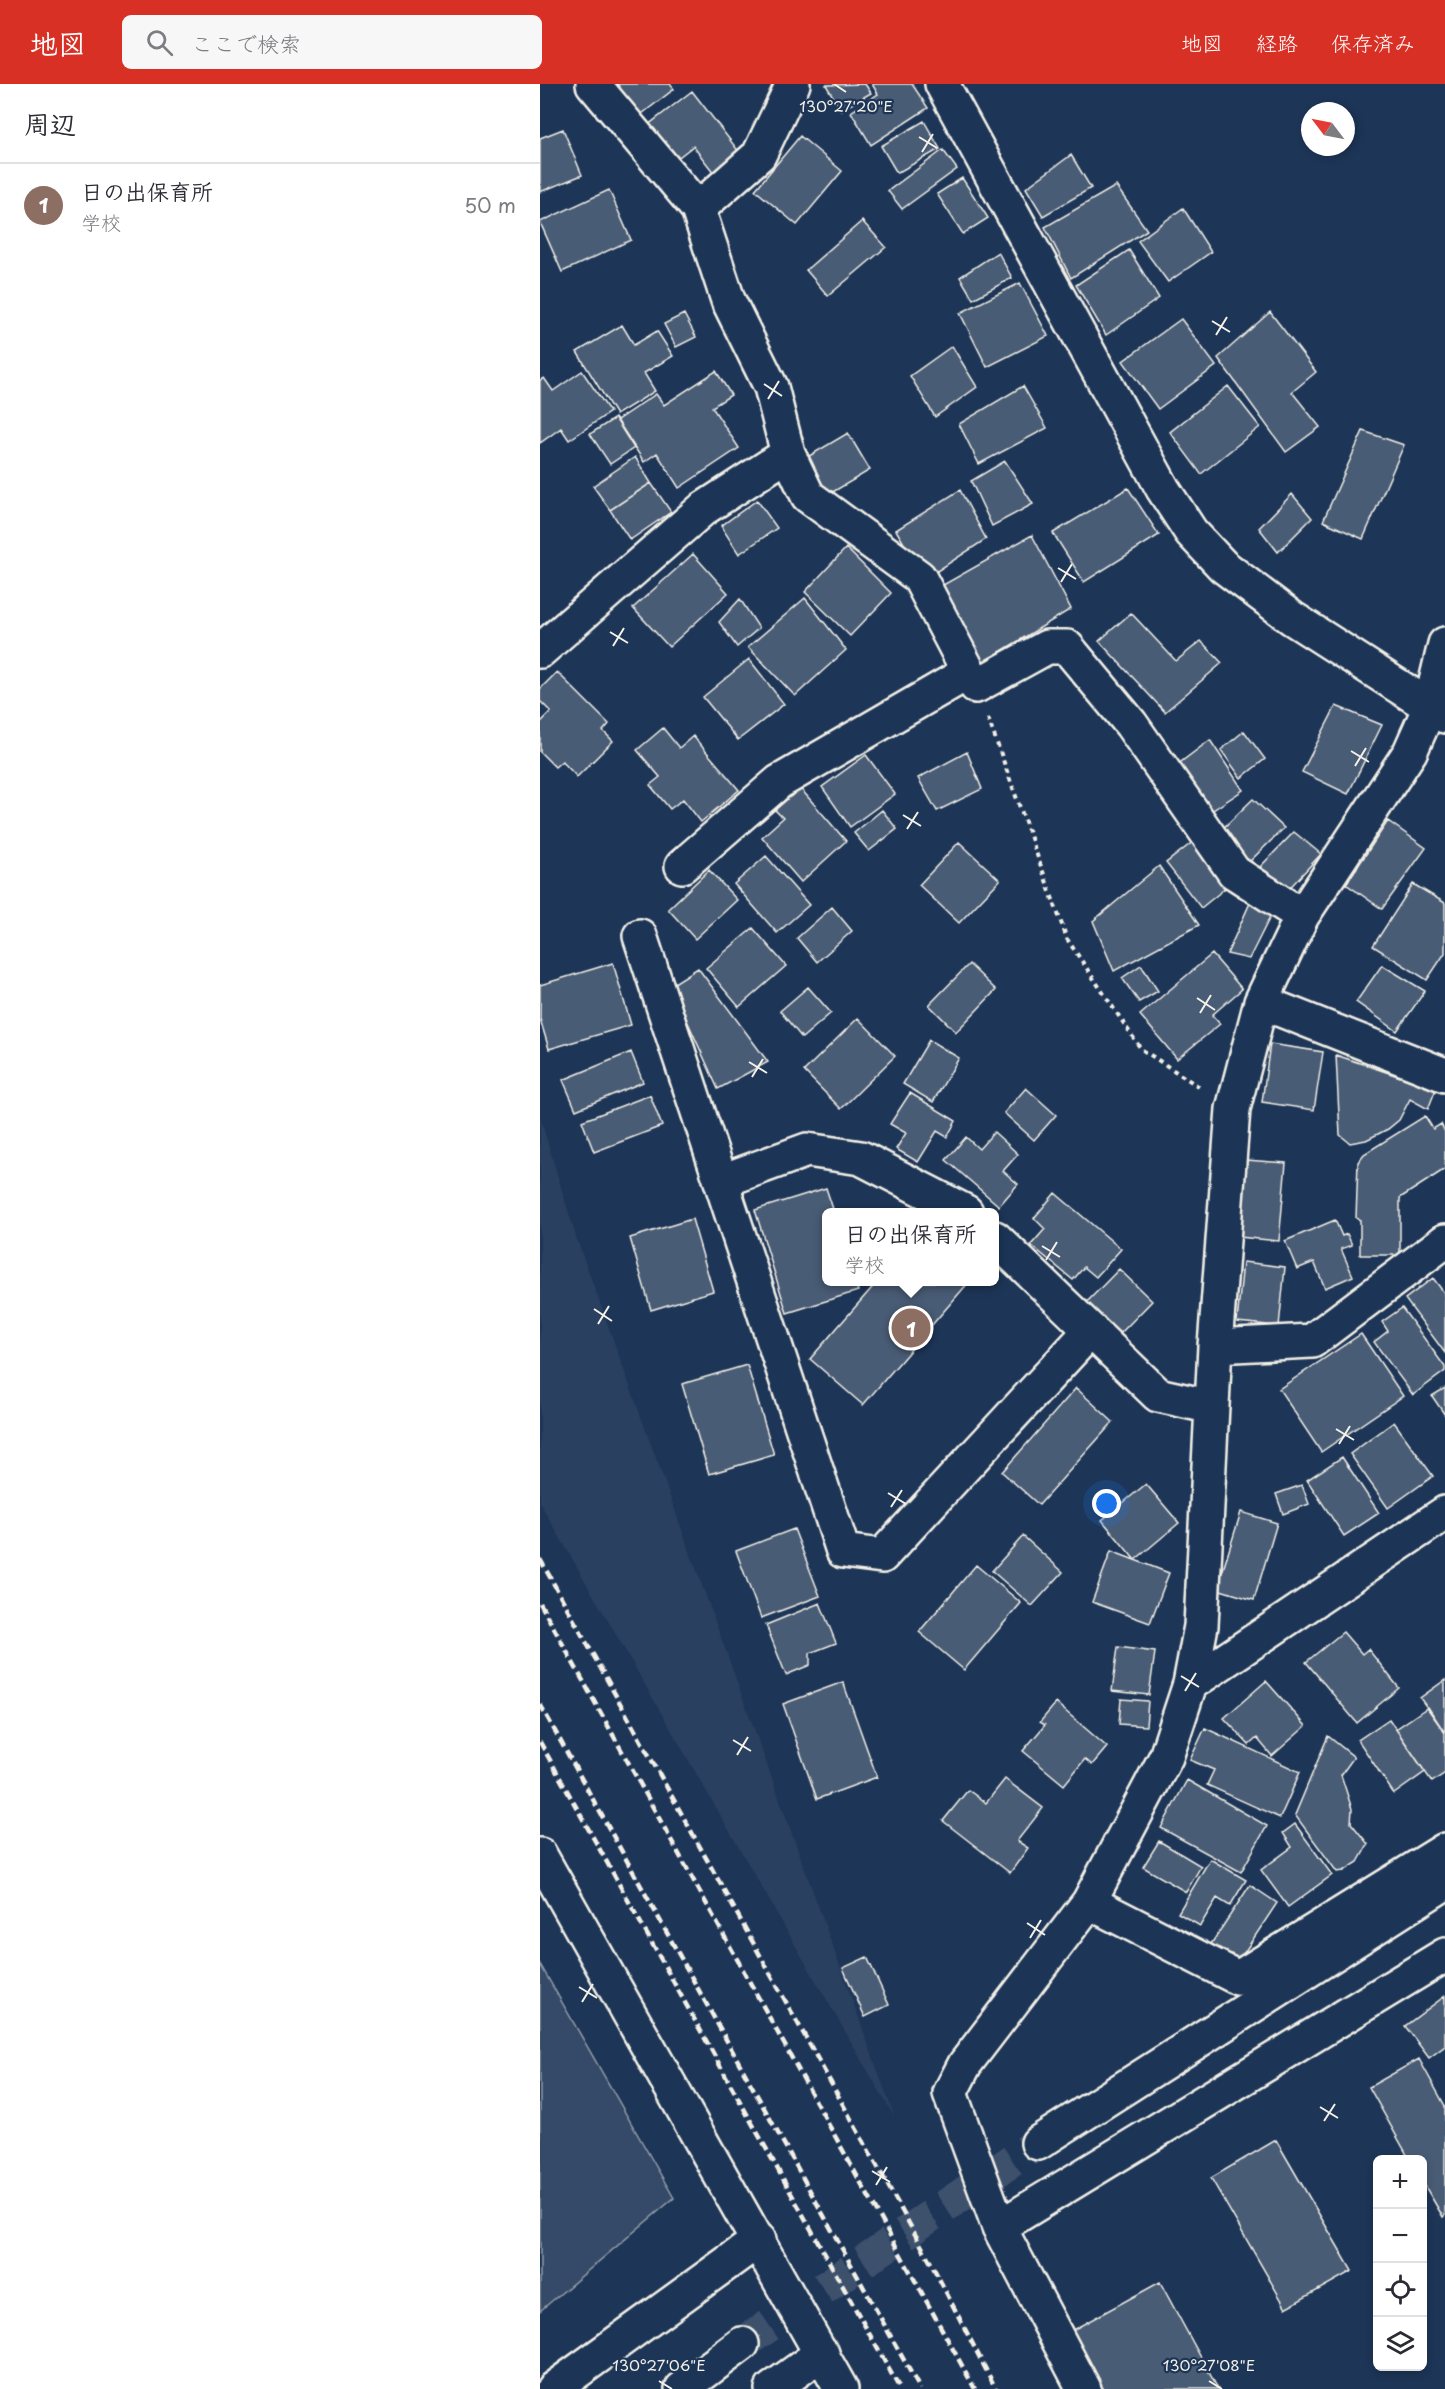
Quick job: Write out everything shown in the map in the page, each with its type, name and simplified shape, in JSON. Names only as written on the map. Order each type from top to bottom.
[{"type":"street","points":[[593,84],[698,209],[728,300],[771,387],[789,454],[808,496],[919,577],[973,679]]},
{"type":"street","points":[[698,209],[759,155],[793,84]]},
{"type":"street","points":[[942,84],[1162,489],[1191,532],[1223,566],[1292,618],[1438,711]]},
{"type":"street","points":[[540,651],[703,509],[789,454]]},
{"type":"street","points":[[1083,2389],[999,2227],[950,2094],[964,2064],[1089,1902],[1166,1757],[1190,1684],[1201,1626],[1215,1346],[1233,1109],[1262,1002],[1302,916],[1438,711],[1445,644]]},
{"type":"street","points":[[682,866],[779,782],[973,679],[1047,648],[1067,647],[1131,724],[1234,872],[1302,916]]},
{"type":"street","points":[[640,936],[843,1551],[882,1556],[1091,1330]]},
{"type":"street","points":[[1262,1002],[1445,1075]]},
{"type":"street","points":[[722,1181],[807,1150],[861,1158],[958,1208]]},
{"type":"street","points":[[1215,1346],[1312,1341],[1445,1241]]},
{"type":"street","points":[[999,1242],[1158,1395],[1212,1407]]},
{"type":"street","points":[[1190,1684],[1445,1513]]},
{"type":"street","points":[[1089,1902],[1238,1978],[1445,1850]]},
{"type":"street","points":[[540,1855],[841,2389]]},
{"type":"street","points":[[1038,2143],[1445,1883]]},
{"type":"street","points":[[999,2227],[1445,1955]]},
{"type":"street","points":[[553,2389],[759,2240]]},
{"type":"street","points":[[682,2389],[742,2344]]},
{"type":"street","points":[[772,2389],[822,2353]]},
{"type":"path","points":[[973,679],[1067,939],[1141,1049],[1233,1109]]},
{"type":"shaded area","points":[[540,1117],[576,1237],[895,2118],[540,1503]]},
{"type":"shaded area","points":[[540,1964],[674,2198],[540,2311]]},
{"type":"building","points":[[616,84],[670,84],[674,89],[634,120],[610,89]]},
{"type":"building","points":[[865,84],[871,93],[841,110],[826,85]]},
{"type":"building","points":[[872,84],[912,84],[928,108],[871,145],[851,112],[878,94]]},
{"type":"building","points":[[692,91],[740,153],[714,173],[693,146],[670,164],[643,129]]},
{"type":"building","points":[[924,121],[940,149],[897,173],[881,146]]},
{"type":"building","points":[[563,129],[582,175],[540,192],[540,138]]},
{"type":"building","points":[[800,136],[842,171],[797,225],[755,190]]},
{"type":"building","points":[[943,150],[957,169],[902,209],[888,191]]},
{"type":"building","points":[[1071,155],[1091,188],[1043,216],[1026,188]]},
{"type":"building","points":[[962,178],[988,218],[963,234],[937,194]]},
{"type":"building","points":[[1116,186],[1147,230],[1071,278],[1045,227]]},
{"type":"building","points":[[609,190],[631,240],[562,272],[540,222]]},
{"type":"building","points":[[1183,208],[1211,252],[1168,282],[1138,241]]},
{"type":"building","points":[[862,221],[886,247],[828,296],[806,270]]},
{"type":"building","points":[[1129,250],[1159,298],[1106,335],[1076,285]]},
{"type":"building","points":[[998,252],[1012,278],[973,299],[960,277]]},
{"type":"building","points":[[1020,283],[1048,336],[987,367],[960,313]]},
{"type":"building","points":[[1270,312],[1316,372],[1292,392],[1320,427],[1286,452],[1218,358]]},
{"type":"building","points":[[684,314],[696,337],[676,347],[664,324]]},
{"type":"building","points":[[1181,319],[1216,366],[1158,409],[1123,361]]},
{"type":"building","points":[[622,325],[634,345],[657,331],[673,356],[644,373],[655,391],[616,415],[577,352]]},
{"type":"building","points":[[952,346],[977,387],[935,417],[910,376]]},
{"type":"building","points":[[582,371],[610,412],[569,440],[561,428],[540,443],[540,380],[544,378],[553,391]]},
{"type":"building","points":[[716,371],[731,395],[712,407],[739,448],[679,488],[657,453],[644,462],[617,420],[656,394],[664,405]]},
{"type":"building","points":[[1023,386],[1047,428],[979,464],[959,424]]},
{"type":"building","points":[[1228,386],[1260,427],[1201,474],[1170,432]]},
{"type":"building","points":[[615,418],[634,448],[610,464],[590,434]]},
{"type":"building","points":[[1363,431],[1404,445],[1363,539],[1323,521]]},
{"type":"building","points":[[848,433],[870,470],[826,496],[804,459]]},
{"type":"building","points":[[635,457],[651,483],[610,510],[593,486]]},
{"type":"building","points":[[1005,461],[1033,504],[992,526],[971,481]]},
{"type":"building","points":[[651,483],[671,512],[630,540],[610,510]]},
{"type":"building","points":[[1128,488],[1159,535],[1084,582],[1053,533]]},
{"type":"building","points":[[960,490],[986,539],[925,579],[896,530]]},
{"type":"building","points":[[1292,494],[1312,518],[1278,552],[1259,528]]},
{"type":"building","points":[[757,500],[777,528],[739,554],[721,526]]},
{"type":"building","points":[[1032,535],[1071,609],[977,666],[936,589]]},
{"type":"building","points":[[846,548],[891,593],[850,636],[805,592]]},
{"type":"building","points":[[693,554],[728,593],[669,647],[633,608]]},
{"type":"building","points":[[805,598],[846,650],[795,696],[748,647]]},
{"type":"building","points":[[740,599],[759,628],[737,647],[719,622]]},
{"type":"building","points":[[1131,613],[1176,661],[1201,641],[1222,663],[1165,712],[1099,641]]},
{"type":"building","points":[[749,659],[784,704],[738,740],[703,697]]},
{"type":"building","points":[[557,672],[609,724],[603,731],[613,741],[577,777],[562,761],[555,767],[540,752],[540,723],[551,712],[540,701],[540,689]]},
{"type":"building","points":[[1336,706],[1382,725],[1348,794],[1302,772]]},
{"type":"building","points":[[663,728],[679,748],[693,736],[739,790],[701,822],[683,799],[670,809],[650,785],[660,777],[637,750]]},
{"type":"building","points":[[1244,731],[1265,759],[1241,778],[1221,750]]},
{"type":"building","points":[[1210,740],[1243,790],[1204,816],[1173,768]]},
{"type":"building","points":[[967,752],[982,789],[937,811],[918,778]]},
{"type":"building","points":[[866,755],[895,794],[850,827],[822,787]]},
{"type":"building","points":[[800,788],[846,841],[801,882],[762,837],[783,818],[775,810]]},
{"type":"building","points":[[1253,799],[1284,828],[1245,866],[1215,836]]},
{"type":"building","points":[[882,810],[897,829],[869,851],[854,833]]},
{"type":"building","points":[[1388,821],[1426,848],[1382,909],[1346,884]]},
{"type":"building","points":[[1294,832],[1321,854],[1284,894],[1259,868]]},
{"type":"building","points":[[1194,841],[1228,886],[1201,908],[1166,863]]},
{"type":"building","points":[[959,842],[1000,880],[959,923],[919,885]]},
{"type":"building","points":[[766,856],[809,905],[777,933],[734,884]]},
{"type":"building","points":[[1159,866],[1199,925],[1114,971],[1093,921]]},
{"type":"building","points":[[709,870],[737,900],[695,939],[668,909]]},
{"type":"building","points":[[1413,884],[1445,903],[1445,953],[1427,980],[1373,946]]},
{"type":"building","points":[[1250,903],[1273,911],[1249,959],[1227,954]]},
{"type":"building","points":[[832,907],[852,931],[817,962],[797,938]]},
{"type":"building","points":[[753,928],[786,966],[739,1007],[706,968]]},
{"type":"building","points":[[1212,954],[1242,989],[1212,1015],[1220,1024],[1177,1059],[1140,1015]]},
{"type":"building","points":[[613,963],[631,1025],[549,1049],[540,1019],[540,985]]},
{"type":"building","points":[[969,964],[996,990],[956,1032],[929,1005]]},
{"type":"building","points":[[1141,965],[1158,991],[1139,1002],[1122,978]]},
{"type":"building","points":[[1382,965],[1425,991],[1397,1031],[1356,1002]]},
{"type":"building","points":[[698,968],[768,1062],[718,1089],[671,985]]},
{"type":"building","points":[[808,987],[831,1013],[802,1038],[780,1011]]},
{"type":"building","points":[[858,1018],[895,1056],[841,1109],[804,1071]]},
{"type":"building","points":[[929,1040],[959,1058],[933,1102],[903,1084]]},
{"type":"building","points":[[1270,1044],[1323,1052],[1314,1110],[1262,1102]]},
{"type":"building","points":[[631,1052],[643,1082],[576,1110],[563,1080]]},
{"type":"building","points":[[1336,1055],[1436,1089],[1428,1109],[1410,1099],[1399,1120],[1388,1129],[1366,1140],[1350,1143],[1340,1135]]},
{"type":"building","points":[[1026,1088],[1056,1115],[1034,1140],[1004,1113]]},
{"type":"building","points":[[910,1093],[956,1121],[947,1137],[937,1131],[918,1162],[896,1149],[906,1133],[890,1124]]},
{"type":"building","points":[[650,1095],[662,1126],[594,1152],[582,1121]]},
{"type":"building","points":[[1425,1116],[1433,1129],[1441,1124],[1445,1132],[1445,1169],[1400,1198],[1400,1255],[1360,1255],[1360,1220],[1356,1218],[1358,1162],[1364,1154]]},
{"type":"building","points":[[994,1132],[1018,1154],[1003,1171],[1018,1184],[999,1206],[946,1160],[966,1137],[979,1149]]},
{"type":"building","points":[[1246,1160],[1286,1163],[1279,1241],[1239,1237]]},
{"type":"building","points":[[826,1188],[833,1208],[822,1208],[822,1286],[856,1286],[858,1291],[787,1313],[755,1210]]},
{"type":"building","points":[[1055,1193],[1121,1249],[1096,1277],[1084,1267],[1073,1280],[1031,1245],[1045,1229],[1034,1218]]},
{"type":"building","points":[[692,1219],[713,1291],[651,1310],[630,1238]]},
{"type":"building","points":[[1335,1220],[1342,1236],[1347,1234],[1352,1245],[1341,1249],[1353,1276],[1325,1288],[1314,1262],[1297,1269],[1285,1241]]},
{"type":"building","points":[[1243,1262],[1285,1267],[1279,1326],[1237,1322]]},
{"type":"building","points":[[1119,1269],[1152,1301],[1117,1337],[1084,1305]]},
{"type":"building","points":[[1433,1278],[1445,1294],[1445,1353],[1405,1299]]},
{"type":"building","points":[[874,1286],[966,1286],[863,1405],[810,1359]]},
{"type":"building","points":[[1402,1308],[1445,1367],[1445,1371],[1413,1395],[1374,1342],[1388,1331],[1382,1322]]},
{"type":"building","points":[[1361,1334],[1403,1396],[1321,1452],[1279,1389]]},
{"type":"building","points":[[747,1365],[774,1455],[709,1474],[682,1384]]},
{"type":"building","points":[[1076,1388],[1113,1422],[1039,1505],[1002,1472]]},
{"type":"building","points":[[1445,1388],[1445,1415],[1432,1396]]},
{"type":"building","points":[[1394,1422],[1433,1476],[1388,1508],[1350,1454]]},
{"type":"building","points":[[1342,1457],[1379,1513],[1344,1536],[1307,1480]]},
{"type":"building","points":[[1146,1484],[1179,1523],[1135,1560],[1102,1520]]},
{"type":"building","points":[[1302,1485],[1309,1504],[1283,1514],[1276,1494]]},
{"type":"building","points":[[1241,1512],[1277,1523],[1254,1600],[1217,1589]]},
{"type":"building","points":[[794,1529],[820,1596],[761,1618],[736,1551]]},
{"type":"building","points":[[1023,1536],[1063,1572],[1032,1606],[992,1571]]},
{"type":"building","points":[[1111,1551],[1169,1573],[1150,1623],[1092,1602]]},
{"type":"building","points":[[976,1565],[1021,1603],[964,1670],[919,1632]]},
{"type":"building","points":[[820,1603],[836,1643],[810,1653],[810,1665],[786,1675],[766,1625]]},
{"type":"building","points":[[1343,1632],[1362,1654],[1368,1649],[1399,1688],[1357,1723],[1306,1662]]},
{"type":"building","points":[[1118,1647],[1155,1652],[1149,1695],[1112,1691]]},
{"type":"building","points":[[1445,1680],[1445,1733],[1420,1698]]},
{"type":"building","points":[[1266,1681],[1306,1726],[1272,1756],[1257,1738],[1249,1745],[1224,1718]]},
{"type":"building","points":[[843,1682],[877,1777],[817,1799],[783,1704]]},
{"type":"building","points":[[1121,1699],[1148,1701],[1146,1726],[1119,1724]]},
{"type":"building","points":[[1056,1703],[1107,1747],[1092,1765],[1085,1759],[1064,1785],[1023,1751],[1045,1725],[1040,1722]]},
{"type":"building","points":[[1428,1707],[1445,1733],[1445,1773],[1432,1782],[1396,1729]]},
{"type":"building","points":[[1389,1719],[1425,1772],[1394,1794],[1358,1740]]},
{"type":"building","points":[[1205,1728],[1300,1772],[1280,1818],[1207,1785],[1214,1770],[1190,1760]]},
{"type":"building","points":[[1328,1736],[1354,1757],[1341,1775],[1352,1809],[1351,1823],[1368,1844],[1358,1862],[1344,1871],[1337,1872],[1295,1815]]},
{"type":"building","points":[[1005,1779],[1043,1808],[1017,1841],[1028,1848],[1010,1873],[943,1821],[968,1790],[986,1803]]},
{"type":"building","points":[[1187,1780],[1267,1826],[1241,1872],[1161,1828]]},
{"type":"building","points":[[1295,1824],[1332,1875],[1288,1907],[1261,1870],[1292,1847],[1283,1833]]},
{"type":"building","points":[[1159,1841],[1201,1866],[1186,1892],[1143,1867]]},
{"type":"building","points":[[1210,1859],[1246,1880],[1230,1906],[1217,1898],[1200,1926],[1178,1913]]},
{"type":"building","points":[[1250,1885],[1277,1903],[1238,1962],[1211,1944]]},
{"type":"building","points":[[867,1957],[889,2005],[865,2017],[843,1968]]},
{"type":"building","points":[[1445,1996],[1445,2046],[1429,2058],[1405,2026]]},
{"type":"building","points":[[1419,2059],[1445,2106],[1445,2215],[1443,2217],[1427,2190],[1427,2155],[1407,2155],[1369,2087]]},
{"type":"building","points":[[1276,2140],[1352,2271],[1286,2308],[1211,2178]]},
{"type":"building","points":[[1160,2282],[1218,2389],[1071,2389],[1047,2344]]},
{"type":"tunnel","points":[[742,2344],[1038,2143]]},
{"type":"railway","points":[[540,1559],[931,2263],[996,2389]]},
{"type":"railway","points":[[540,1603],[975,2389]]},
{"type":"railway","points":[[540,1704],[920,2389]]},
{"type":"railway","points":[[540,1742],[900,2389]]},
{"type":"place","name":"日の出保育所","points":[[911,1328]]}]
